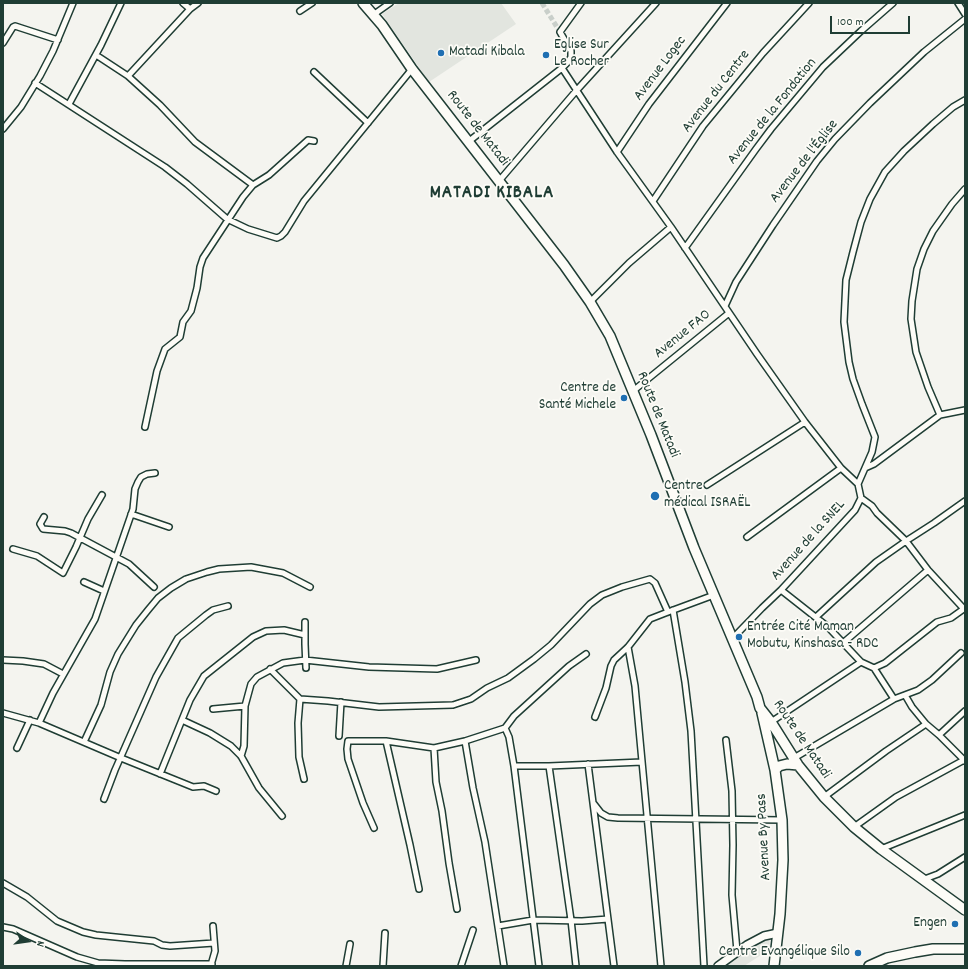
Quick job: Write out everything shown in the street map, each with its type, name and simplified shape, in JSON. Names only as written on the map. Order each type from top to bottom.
[{"type":"highway","name":"Route de Matadi","points":[[363,3],[382,25],[412,69],[564,265],[590,302],[610,336],[694,548],[757,697],[760,708],[771,722],[796,761],[824,797],[854,827],[922,880],[963,906]]},
{"type":"highway","name":"Avenue By Pass","points":[[760,708],[775,770],[782,820],[783,860],[774,966]]},
{"type":"highway","points":[[775,770],[779,766],[796,761]]},
{"type":"highway","points":[[869,966],[887,958],[915,952],[933,949],[965,948]]},
{"type":"street","points":[[3,129],[21,107],[48,63],[73,3]]},
{"type":"street","points":[[69,104],[96,55],[121,3]]},
{"type":"street","points":[[183,3],[190,9]]},
{"type":"street","points":[[128,76],[190,9],[198,3]]},
{"type":"street","points":[[300,11],[312,3]]},
{"type":"street","points":[[373,15],[390,3]]},
{"type":"street","points":[[468,142],[568,62],[571,57],[571,51],[560,32],[582,3]]},
{"type":"street","points":[[499,181],[576,91],[656,3]]},
{"type":"street","name":"Avenue Logec","points":[[617,152],[650,104],[727,3]]},
{"type":"street","name":"Avenue du Centre","points":[[653,202],[703,126],[763,53],[809,3]]},
{"type":"street","name":"Avenue de la Fondation","points":[[685,248],[776,123],[823,68],[861,31],[893,3]]},
{"type":"street","points":[[958,3],[965,14]]},
{"type":"street","name":"Avenue de l'Église","points":[[725,306],[736,282],[773,225],[817,161],[835,139],[870,103],[924,52],[965,19]]},
{"type":"street","points":[[3,43],[15,26],[58,40]]},
{"type":"street","points":[[96,55],[128,76],[160,105],[195,142],[254,185]]},
{"type":"street","points":[[562,68],[617,152],[671,227],[805,422],[841,468],[858,484],[872,452],[875,437],[853,379],[844,328],[846,280],[861,222],[870,199],[885,172],[932,124],[965,100]]},
{"type":"street","points":[[35,83],[171,172],[227,219],[248,230],[278,238],[281,236],[304,201],[412,69]]},
{"type":"street","points":[[314,72],[368,124]]},
{"type":"street","points":[[145,427],[154,382],[165,349],[180,337],[183,322],[189,314],[192,306],[197,288],[200,267],[227,219],[254,185],[269,175],[308,140],[314,141]]},
{"type":"street","points":[[940,415],[916,352],[911,319],[912,301],[918,269],[924,249],[942,216],[965,189]]},
{"type":"street","points":[[590,302],[629,262],[671,227]]},
{"type":"street","name":"Avenue FAO","points":[[633,391],[729,313]]},
{"type":"street","points":[[865,468],[886,456],[940,415],[965,410]]},
{"type":"street","points":[[707,485],[805,422]]},
{"type":"street","points":[[747,537],[841,468]]},
{"type":"street","points":[[39,723],[53,693],[91,626],[117,557],[134,504],[135,489],[138,482],[141,477],[155,473]]},
{"type":"street","name":"Avenue de la SNEL","points":[[732,639],[781,590],[855,510],[861,498],[858,484]]},
{"type":"street","points":[[13,549],[37,556],[63,573],[88,519],[102,495]]},
{"type":"street","points":[[861,498],[872,506],[877,513],[906,541],[928,570],[964,609],[951,618],[937,622],[885,663],[874,668]]},
{"type":"street","points":[[816,617],[876,562],[965,501]]},
{"type":"street","points":[[131,514],[169,527]]},
{"type":"street","points":[[44,517],[40,524],[43,529],[65,531],[117,557],[129,564],[154,587]]},
{"type":"street","points":[[84,742],[101,705],[108,679],[118,654],[136,625],[148,610],[158,598],[171,588],[186,579],[220,568],[251,567],[283,573],[310,587]]},
{"type":"street","points":[[843,643],[928,570]]},
{"type":"street","points":[[270,669],[300,699],[379,707],[453,705],[471,699],[487,688],[508,678],[534,659],[551,646],[590,604],[602,595],[622,587],[650,579],[655,582],[670,611],[685,682],[691,730],[704,966]]},
{"type":"street","points":[[84,582],[104,591]]},
{"type":"street","points":[[781,590],[828,627],[861,662],[874,668],[894,699]]},
{"type":"street","points":[[595,717],[610,677],[611,666],[614,660],[628,647],[650,619],[714,595]]},
{"type":"street","points":[[104,799],[115,770],[156,677],[178,638],[206,615],[219,608],[228,606]]},
{"type":"street","points":[[305,622],[306,668]]},
{"type":"street","points":[[160,774],[190,700],[204,676],[253,637],[266,631],[284,630],[305,635]]},
{"type":"street","points":[[628,647],[635,686],[646,818],[661,966]]},
{"type":"street","points":[[796,761],[894,699],[918,690],[932,680],[961,653]]},
{"type":"street","points":[[374,828],[363,803],[348,759],[347,743],[349,741],[386,741],[434,748],[465,741],[505,728],[514,716],[569,666],[586,654]]},
{"type":"street","points":[[3,660],[44,664],[64,674]]},
{"type":"street","points":[[241,756],[244,746],[245,706],[251,684],[257,677],[283,663],[305,660],[395,669],[437,669],[476,660]]},
{"type":"street","points":[[771,722],[861,662]]},
{"type":"street","points":[[854,827],[896,797],[964,761],[940,735],[926,724],[912,707],[905,695]]},
{"type":"street","points":[[300,699],[298,723],[299,757],[304,779]]},
{"type":"street","points":[[339,736],[341,702]]},
{"type":"street","points":[[213,709],[245,706]]},
{"type":"street","points":[[940,735],[965,711]]},
{"type":"street","points":[[3,713],[39,723],[193,787],[204,786],[216,791]]},
{"type":"street","points":[[18,748],[30,720]]},
{"type":"street","points":[[182,720],[215,736],[231,746],[241,756],[259,788],[282,816]]},
{"type":"street","points":[[824,797],[886,751],[926,724]]},
{"type":"street","points":[[505,728],[509,737],[514,766],[538,966]]},
{"type":"street","points":[[726,740],[732,791],[732,895],[737,951]]},
{"type":"street","points":[[386,741],[410,844],[418,889]]},
{"type":"street","points":[[465,741],[473,788],[485,842],[504,966]]},
{"type":"street","points":[[434,748],[436,782],[457,909]]},
{"type":"street","points":[[514,766],[642,762]]},
{"type":"street","points":[[588,764],[614,966]]},
{"type":"street","points":[[549,766],[576,966]]},
{"type":"street","points":[[593,804],[601,813],[608,817],[782,820]]},
{"type":"street","points":[[881,849],[965,815]]},
{"type":"street","points":[[922,880],[938,874],[965,858]]},
{"type":"street","points":[[3,883],[27,897],[57,921],[96,936],[154,941],[162,945],[170,946],[214,943]]},
{"type":"street","points":[[498,926],[533,920],[608,919]]},
{"type":"street","points":[[3,927],[13,929],[77,957],[98,963],[212,965],[215,951],[213,926]]},
{"type":"street","points":[[461,966],[473,930]]},
{"type":"street","points":[[383,966],[385,933]]},
{"type":"street","points":[[718,966],[737,951],[764,936],[778,933]]},
{"type":"street","points":[[346,966],[350,944]]},
{"type":"shaded area","name":"Matadi Kibala","points":[[399,3],[501,3],[516,24],[429,82],[382,14]]},
{"type":"shaded area","points":[[770,938],[769,950],[744,966],[721,966],[738,953]]},
{"type":"tunnel","points":[[542,3],[560,32]]},
{"type":"place","name":"Matadi Kibala","points":[[441,53]]},
{"type":"place","name":"Eglise Sur Le Rocher","points":[[546,55]]},
{"type":"place","name":"Centre de Santé Michele","points":[[624,398]]},
{"type":"place","name":"Centre médical ISRAËL","points":[[655,496]]},
{"type":"place","name":"Entrée Cité Maman Mobutu, Kinshasa - RDC","points":[[739,637]]},
{"type":"place","name":"Engen","points":[[955,924]]},
{"type":"place","name":"Centre Evangélique Silo","points":[[858,953]]},
{"type":"district","name":"MATADI KIBALA","points":[[492,194]]}]
